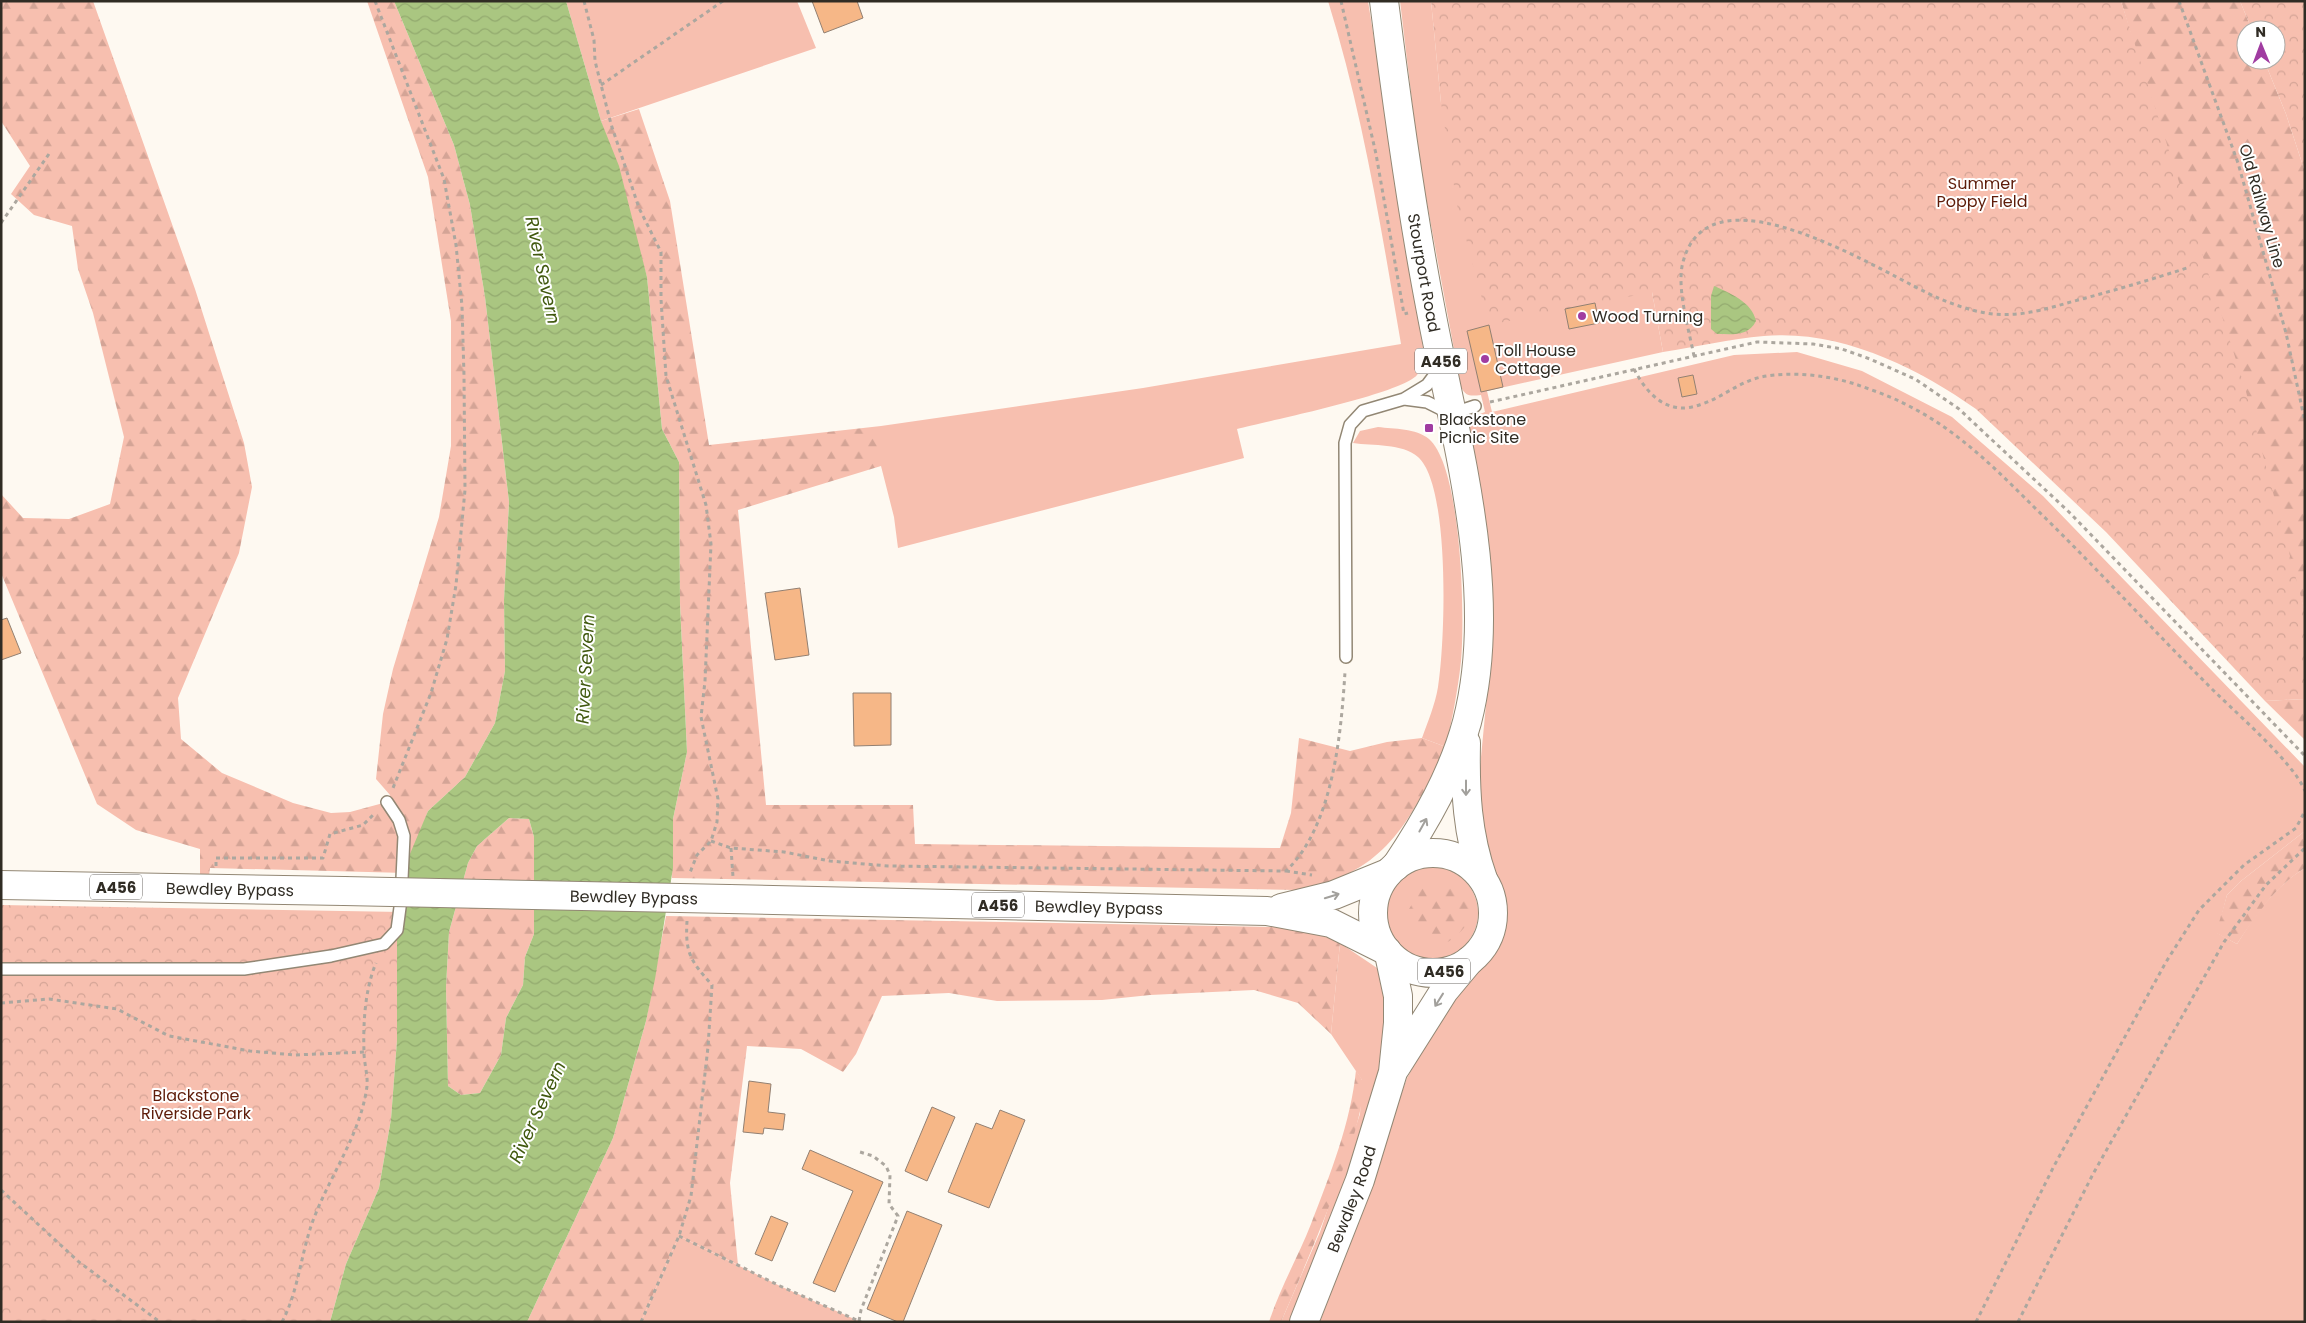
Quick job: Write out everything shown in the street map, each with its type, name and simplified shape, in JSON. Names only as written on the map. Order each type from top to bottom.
[{"type":"main road","name":"Stourport Road","points":[[1384,1],[1406,171],[1442,366],[1463,410],[1470,515],[1478,590],[1476,664],[1466,722],[1465,794],[1473,852],[1483,880]]},
{"type":"main road","name":"Stourport Road","points":[[1392,869],[1432,808],[1466,722]]},
{"type":"main road","name":"A456","points":[[1422,854],[1439,854],[1464,862],[1483,880],[1491,896],[1493,914],[1490,932],[1482,948],[1469,961],[1452,970],[1432,973],[1413,970],[1388,952],[1380,940],[1374,923],[1374,905],[1379,888],[1392,869],[1422,854]]},
{"type":"main road","name":"Bewdley Bypass","points":[[1268,911],[1334,895],[1392,869]]},
{"type":"main road","name":"Bewdley Bypass","points":[[1,885],[223,881],[344,892],[731,891],[1268,911],[1331,923],[1388,952]]},
{"type":"main road","name":"Bewdley Road","points":[[1304,1322],[1360,1180],[1393,1072],[1398,1023],[1398,996],[1388,952]]},
{"type":"main road","name":"Bewdley Road","points":[[1393,1072],[1444,992],[1469,961]]},
{"type":"lane","points":[[1346,657],[1345,443],[1350,425],[1363,411],[1404,400],[1428,385],[1442,366]]},
{"type":"lane","points":[[1404,400],[1427,402],[1463,410]]},
{"type":"lane","points":[[1,969],[244,969],[331,956],[384,944],[397,930],[401,900],[404,836],[399,820],[386,802]]},
{"type":"path","points":[[223,881],[216,858],[323,858],[330,834],[363,825],[386,802],[431,693],[447,639],[456,585],[465,490],[462,306],[456,245],[444,179],[374,1]]},
{"type":"path","points":[[584,1],[594,40],[595,61],[611,124],[639,208],[661,252],[660,299],[666,376],[677,418],[693,459],[706,505],[711,544],[705,681],[701,718],[718,799],[717,822],[711,841],[698,855],[689,876]]},
{"type":"path","points":[[601,85],[723,1]]},
{"type":"path","name":"Old Railway Line","points":[[2179,1],[2238,163],[2286,333],[2305,422]]},
{"type":"path","points":[[1,223],[51,151]]},
{"type":"path","points":[[1694,356],[1681,282],[1682,262],[1690,244],[1717,223],[1744,220],[1770,222],[1834,246],[1937,297],[1964,308],[1991,314],[2025,314],[2124,288],[2190,267]]},
{"type":"path","points":[[1463,410],[1757,342],[1813,344],[1842,349],[1870,360],[1915,379],[1959,409],[2069,512],[2305,756]]},
{"type":"path","points":[[1634,369],[1644,389],[1655,399],[1678,407],[1702,405],[1732,388],[1760,378],[1784,374],[1817,376],[1845,381],[1878,392],[1907,405],[1933,420],[1976,452],[2071,542],[2204,682],[2286,764],[2301,782],[2305,791]]},
{"type":"path","points":[[711,841],[732,848],[784,852],[830,861],[888,866],[1286,871],[1299,859],[1319,821],[1342,719],[1346,657]]},
{"type":"path","points":[[1976,1322],[2054,1166],[2166,962],[2199,910],[2244,865],[2296,828],[2305,811]]},
{"type":"path","points":[[731,891],[732,848]]},
{"type":"path","points":[[2018,1322],[2093,1174],[2224,942],[2266,885],[2305,848]]},
{"type":"path","points":[[641,1322],[678,1236],[691,1196],[708,1047],[712,985],[694,964],[686,946],[687,914]]},
{"type":"path","points":[[282,1322],[291,1305],[315,1214],[354,1134],[363,1107],[367,1084],[364,1052],[369,980],[384,944]]},
{"type":"path","points":[[1,1003],[49,999],[117,1009],[169,1036],[250,1051],[295,1055],[364,1052]]},
{"type":"path","points":[[678,1236],[780,1286],[860,1321],[861,1310],[898,1216],[890,1204],[890,1175],[886,1166],[873,1156],[860,1152]]},
{"type":"path","points":[[1,1190],[79,1262],[160,1322]]},
{"type":"green space","points":[[1,1],[93,1],[195,289],[244,443],[252,487],[239,553],[178,698],[181,739],[222,773],[293,803],[331,813],[350,812],[387,802],[390,795],[376,779],[383,714],[393,669],[439,517],[451,446],[451,321],[428,177],[367,1],[394,1],[454,145],[470,205],[485,297],[509,502],[504,600],[505,671],[495,723],[465,777],[428,811],[406,873],[210,868],[209,876],[200,876],[200,849],[136,830],[97,804],[1,573],[1,494],[23,518],[69,519],[110,504],[124,437],[93,313],[78,269],[72,226],[34,215],[11,194],[30,166],[1,121]]},
{"type":"green space","points":[[566,1],[797,1],[816,48],[601,121]]},
{"type":"green space","points":[[1328,1],[1368,1],[1424,354],[1419,373],[1406,382],[1361,398],[1237,429],[1244,458],[898,548],[894,517],[881,466],[881,426],[1143,388],[1401,344],[1361,128]]},
{"type":"green space","points":[[1400,1],[1431,1],[1441,103],[1652,292],[1663,352],[1487,391],[1492,412],[1734,355],[1797,352],[1862,371],[1952,417],[2043,496],[2305,767],[2305,831],[2241,881],[2227,895],[2217,933],[2237,944],[2266,902],[2284,883],[2305,868],[2305,1322],[1320,1322],[1407,1078],[1433,1031],[1473,973],[1488,957],[1502,926],[1503,907],[1499,889],[1482,848],[1479,778],[1488,684],[1468,424],[1475,416],[1485,412],[1481,395],[1469,395],[1461,387],[1419,160]]},
{"type":"green space","name":"Summer Poppy Field","points":[[1431,1],[2121,1],[2245,388],[2305,612],[2305,699],[2265,701],[2106,532],[1976,409],[1929,379],[1903,366],[1876,354],[1848,345],[1792,335],[1751,337],[1663,352],[1652,292],[1489,325],[1457,205],[1441,103]]},
{"type":"green space","points":[[2121,1],[2240,1],[2248,20],[2236,20],[2236,70],[2268,70],[2286,114],[2305,172],[2305,612]]},
{"type":"green space","points":[[2240,1],[2305,1],[2305,172],[2286,114],[2268,70],[2286,70],[2286,20],[2248,20]]},
{"type":"green space","points":[[639,109],[670,201],[709,445],[881,426],[881,466],[738,510],[766,805],[913,805],[915,844],[1280,848],[1291,813],[1299,738],[1350,751],[1387,742],[1422,738],[1446,747],[1407,821],[1391,840],[1374,857],[1353,871],[1327,882],[1297,890],[672,878],[673,819],[687,752],[680,603],[679,462],[662,429],[647,277],[601,121]]},
{"type":"green space","points":[[1378,427],[1411,431],[1424,435],[1429,439],[1440,455],[1455,510],[1461,579],[1462,640],[1458,683],[1446,747],[1422,738],[1437,694],[1441,666],[1443,567],[1441,531],[1436,499],[1429,473],[1418,457],[1396,447],[1353,443],[1360,431]]},
{"type":"green space","points":[[2305,699],[2305,740],[2265,701]]},
{"type":"green space","points":[[509,818],[529,819],[534,837],[534,934],[525,957],[523,985],[506,1018],[501,1055],[480,1093],[461,1095],[448,1086],[446,987],[449,932],[468,863],[477,846]]},
{"type":"green space","points":[[2305,831],[2305,868],[2294,875],[2275,893],[2237,944],[2216,933],[2227,895],[2241,881]]},
{"type":"green space","points":[[1432,867],[1450,870],[1465,880],[1475,895],[1478,913],[1475,931],[1465,946],[1450,956],[1432,959],[1414,956],[1399,946],[1389,931],[1386,913],[1389,895],[1399,880],[1414,870]]},
{"type":"green space","points":[[1444,885],[1468,896],[1470,904],[1467,923],[1448,942],[1423,933],[1412,918],[1409,909],[1422,888]]},
{"type":"green space","name":"Blackstone Riverside Park","points":[[1,905],[402,912],[397,930],[397,1040],[391,1119],[379,1188],[346,1264],[330,1322],[1,1322]]},
{"type":"green space","points":[[666,916],[1276,927],[1301,930],[1325,936],[1340,943],[1331,1034],[1298,1003],[1254,990],[1150,995],[1102,1000],[997,1001],[949,993],[882,996],[856,1054],[843,1072],[801,1049],[747,1046],[730,1183],[738,1265],[679,1236],[641,1322],[527,1322],[613,1138],[646,1021]]},
{"type":"green space","points":[[1340,943],[1380,970],[1391,1007],[1381,1061],[1369,1110],[1321,1252],[1290,1322],[1281,1322],[1320,1232],[1360,1114],[1362,1080],[1331,1034]]},
{"type":"green space","points":[[1356,1070],[1362,1080],[1362,1099],[1346,1162],[1281,1322],[1269,1322],[1278,1297],[1311,1224],[1332,1167],[1350,1109]]},
{"type":"green space","points":[[679,1236],[780,1286],[861,1322],[641,1322]]},
{"type":"water","name":"River Severn","points":[[394,1],[566,1],[601,121],[619,166],[647,277],[662,429],[679,462],[680,604],[687,752],[673,819],[673,868],[655,979],[646,1021],[613,1138],[527,1322],[330,1322],[346,1264],[379,1188],[391,1119],[397,1040],[397,930],[407,861],[428,811],[465,777],[495,723],[505,671],[504,600],[509,502],[485,297],[470,205],[454,145]],"holes":[[[509,818],[529,819],[534,837],[534,934],[525,957],[523,985],[506,1018],[501,1055],[480,1093],[461,1095],[448,1086],[446,987],[449,932],[468,863],[477,846]]]},
{"type":"water","points":[[1714,286],[1740,299],[1750,308],[1756,321],[1749,330],[1739,334],[1717,334],[1711,329],[1711,296]]},
{"type":"building","points":[[812,1],[857,1],[863,18],[824,33]]},
{"type":"building","name":"Wood Turning","points":[[1595,303],[1599,323],[1569,329],[1565,309]]},
{"type":"building","name":"Toll House Cottage","points":[[1489,325],[1503,387],[1481,392],[1467,331]]},
{"type":"building","points":[[1693,375],[1697,394],[1682,397],[1678,378]]},
{"type":"building","points":[[800,588],[809,655],[775,660],[765,593]]},
{"type":"building","points":[[7,618],[21,653],[1,660],[1,620]]},
{"type":"building","points":[[853,693],[891,693],[891,745],[854,746]]},
{"type":"building","points":[[749,1081],[771,1084],[768,1112],[785,1114],[783,1130],[764,1128],[763,1134],[743,1132]]},
{"type":"building","points":[[932,1107],[955,1117],[927,1181],[905,1171]]},
{"type":"building","points":[[1000,1110],[1025,1120],[989,1208],[948,1192],[976,1123],[992,1129]]},
{"type":"building","points":[[810,1150],[883,1182],[835,1292],[813,1283],[853,1191],[802,1169]]},
{"type":"building","points":[[907,1211],[942,1225],[903,1322],[898,1322],[867,1309]]},
{"type":"building","points":[[771,1216],[788,1223],[772,1261],[755,1254]]},
{"type":"place","name":"Wood Turning","points":[[1582,316]]},
{"type":"place","name":"Toll House Cottage","points":[[1485,359]]},
{"type":"place","name":"Blackstone Picnic Site","points":[[1429,428]]}]
